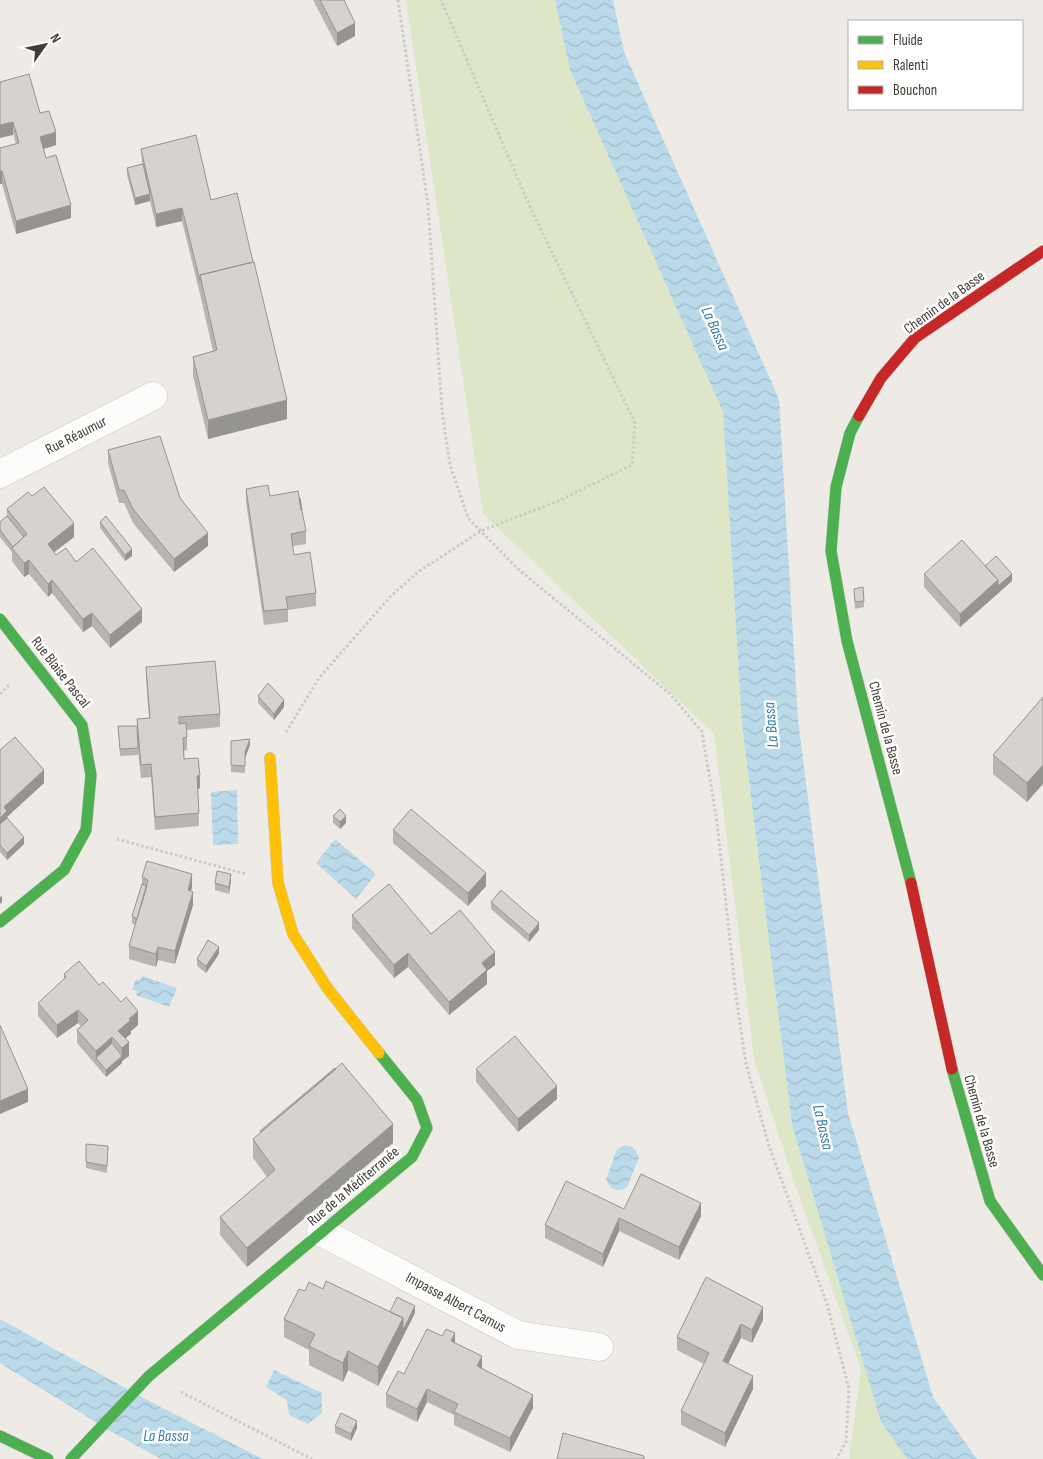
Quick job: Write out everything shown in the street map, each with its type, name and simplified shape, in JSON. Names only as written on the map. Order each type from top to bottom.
[{"type":"street","name":"Chemin de la Basse","points":[[1043,251],[915,338],[881,378],[850,433],[836,487],[832,552],[847,641],[910,876],[954,1079],[990,1200],[1043,1275]]},
{"type":"street","name":"Rue Réaumur","points":[[0,474],[153,396]]},
{"type":"street","name":"Rue Blaise Pascal","points":[[0,619],[82,725],[92,775],[86,830],[64,870],[0,922]]},
{"type":"street","name":"Rue de la Méditerranée","points":[[71,1459],[149,1376],[412,1157],[427,1128],[417,1100],[328,989],[293,934],[278,882],[270,758]]},
{"type":"street","name":"Impasse Albert Camus","points":[[321,1232],[518,1335],[599,1347]]},
{"type":"street","points":[[0,1436],[48,1459]]},
{"type":"path","points":[[398,0],[428,205],[442,411],[450,465],[468,518],[518,569],[670,694],[702,732],[717,822],[736,996],[746,1064],[769,1146],[827,1304],[850,1390],[846,1442],[836,1459]]},
{"type":"path","points":[[270,758],[319,678],[391,596],[418,572],[481,531],[558,501],[632,465],[635,423],[530,207],[441,0]]},
{"type":"path","points":[[86,830],[278,882]]},
{"type":"path","points":[[149,1376],[312,1459]]},
{"type":"green space","points":[[406,0],[555,0],[570,70],[723,412],[742,725],[792,1125],[881,1422],[907,1459],[849,1459],[861,1369],[791,1173],[754,1059],[714,734],[483,514]]},
{"type":"water","points":[[555,0],[613,0],[624,52],[779,399],[798,720],[848,1113],[933,1397],[977,1459],[907,1459],[881,1422],[792,1125],[742,725],[723,412],[570,70]]},
{"type":"water","points":[[237,790],[238,844],[213,845],[211,792]]},
{"type":"water","points":[[335,839],[376,874],[356,899],[316,863]]},
{"type":"water","points":[[142,976],[177,988],[169,1007],[136,995],[137,991],[132,989],[136,979],[140,981]]},
{"type":"water","points":[[625,1145],[631,1146],[639,1158],[627,1187],[617,1190],[612,1188],[606,1179],[617,1149]]},
{"type":"water","name":"La Bassa","points":[[0,1319],[149,1401],[263,1459],[161,1459],[112,1432],[0,1363]]},
{"type":"water","points":[[274,1370],[322,1393],[322,1413],[308,1424],[289,1415],[287,1400],[266,1387]]},
{"type":"building","points":[[320,0],[344,0],[355,23],[337,33]]},
{"type":"building","points":[[29,74],[40,113],[49,111],[56,132],[40,137],[46,158],[56,155],[71,205],[16,221],[2,171],[0,171],[0,148],[19,143],[13,122],[0,125],[0,82]]},
{"type":"building","points":[[196,135],[211,200],[237,193],[253,262],[200,275],[200,281],[182,208],[156,214],[141,149]]},
{"type":"building","points":[[143,164],[150,194],[135,198],[127,168]]},
{"type":"building","points":[[254,262],[287,400],[208,420],[193,357],[217,350],[200,275]]},
{"type":"building","points":[[160,436],[180,498],[208,533],[174,559],[133,509],[124,490],[119,490],[108,450]]},
{"type":"building","points":[[268,485],[270,496],[298,491],[306,531],[291,534],[294,555],[310,552],[316,593],[286,597],[288,609],[264,611],[246,489]]},
{"type":"building","points":[[44,487],[74,523],[48,544],[56,555],[66,548],[76,562],[93,548],[142,609],[110,635],[92,613],[83,619],[52,580],[48,584],[29,560],[24,563],[12,548],[27,534],[7,509],[28,492],[32,496]]},
{"type":"building","points":[[7,516],[24,537],[13,547],[0,530],[0,522]]},
{"type":"building","points":[[106,516],[132,549],[125,555],[100,522]]},
{"type":"building","points":[[962,540],[998,580],[960,614],[924,574]]},
{"type":"building","points":[[996,556],[1012,574],[998,586],[998,580],[985,566]]},
{"type":"building","points":[[863,587],[864,601],[855,602],[854,589]]},
{"type":"building","points":[[215,661],[220,714],[179,717],[179,724],[186,723],[187,737],[183,738],[184,759],[198,758],[200,775],[197,776],[199,813],[155,817],[151,764],[141,765],[137,719],[150,718],[146,667]]},
{"type":"building","points":[[268,683],[284,700],[274,714],[258,696]]},
{"type":"building","points":[[1043,697],[1043,765],[1027,783],[993,755]]},
{"type":"building","points":[[118,726],[137,726],[138,748],[120,749]]},
{"type":"building","points":[[15,737],[44,770],[4,807],[7,811],[0,818],[0,750]]},
{"type":"building","points":[[250,739],[245,752],[245,766],[231,765],[231,741]]},
{"type":"building","points":[[340,809],[346,816],[340,822],[333,816]]},
{"type":"building","points":[[411,809],[486,873],[468,893],[393,830]]},
{"type":"building","points":[[7,818],[24,837],[7,853],[0,845],[0,824]]},
{"type":"building","points":[[147,861],[192,874],[188,890],[193,892],[175,951],[158,947],[156,954],[129,946],[148,880],[142,877]]},
{"type":"building","points":[[217,871],[231,874],[229,887],[215,883]]},
{"type":"building","points":[[142,884],[147,886],[137,919],[132,916]]},
{"type":"building","points":[[389,884],[431,934],[460,910],[495,952],[482,963],[487,970],[449,1002],[408,953],[394,965],[352,915]]},
{"type":"building","points":[[501,890],[539,923],[529,935],[491,902]]},
{"type":"building","points":[[208,940],[219,947],[206,966],[197,959]]},
{"type":"building","points":[[79,961],[99,985],[103,982],[121,1002],[126,997],[138,1011],[118,1031],[129,1042],[122,1048],[112,1037],[96,1051],[77,1030],[88,1020],[78,1010],[57,1025],[38,1003],[66,977],[64,974]]},
{"type":"building","points":[[0,1025],[28,1089],[0,1101]]},
{"type":"building","points":[[515,1036],[557,1086],[518,1119],[476,1069]]},
{"type":"building","points":[[112,1043],[122,1056],[106,1070],[96,1058]]},
{"type":"building","points":[[342,1063],[393,1124],[247,1248],[220,1217],[275,1170],[253,1139]]},
{"type":"building","points":[[335,1068],[336,1069],[260,1131]]},
{"type":"building","points":[[86,1144],[108,1146],[107,1166],[86,1162]]},
{"type":"building","points":[[641,1174],[701,1203],[679,1247],[619,1218],[603,1254],[545,1225],[566,1181],[624,1209]]},
{"type":"building","points":[[706,1277],[763,1307],[752,1330],[741,1324],[723,1361],[753,1376],[725,1433],[681,1411],[709,1353],[677,1337]]},
{"type":"building","points":[[326,1281],[403,1318],[378,1367],[348,1351],[343,1363],[309,1346],[315,1334],[284,1319],[299,1289],[305,1291],[309,1282],[323,1289]]},
{"type":"building","points":[[397,1297],[415,1306],[403,1330],[403,1318],[390,1312]]},
{"type":"building","points":[[427,1329],[442,1336],[446,1329],[455,1333],[451,1341],[482,1356],[477,1366],[533,1395],[510,1438],[454,1412],[458,1404],[427,1389],[417,1409],[386,1394],[398,1371],[404,1374]]},
{"type":"building","points":[[341,1413],[357,1421],[351,1434],[335,1426]]},
{"type":"building","points":[[563,1433],[644,1456],[644,1459],[557,1459]]},
{"type":"traffic: fast","points":[[859,416],[850,433],[836,487],[831,551],[847,641],[911,883]]},
{"type":"traffic: fast","points":[[0,619],[82,725],[91,775],[86,830],[64,870],[0,922]]},
{"type":"traffic: fast","points":[[71,1459],[149,1376],[412,1157],[427,1128],[417,1100],[379,1053]]},
{"type":"traffic: fast","points":[[952,1069],[990,1201],[1043,1275]]},
{"type":"traffic: fast","points":[[0,1436],[48,1459]]},
{"type":"traffic: slow","points":[[270,758],[278,883],[293,934],[328,989],[379,1053]]},
{"type":"traffic: jam","points":[[859,416],[881,378],[915,338],[1043,251]]},
{"type":"traffic: jam","points":[[911,883],[952,1069]]}]
